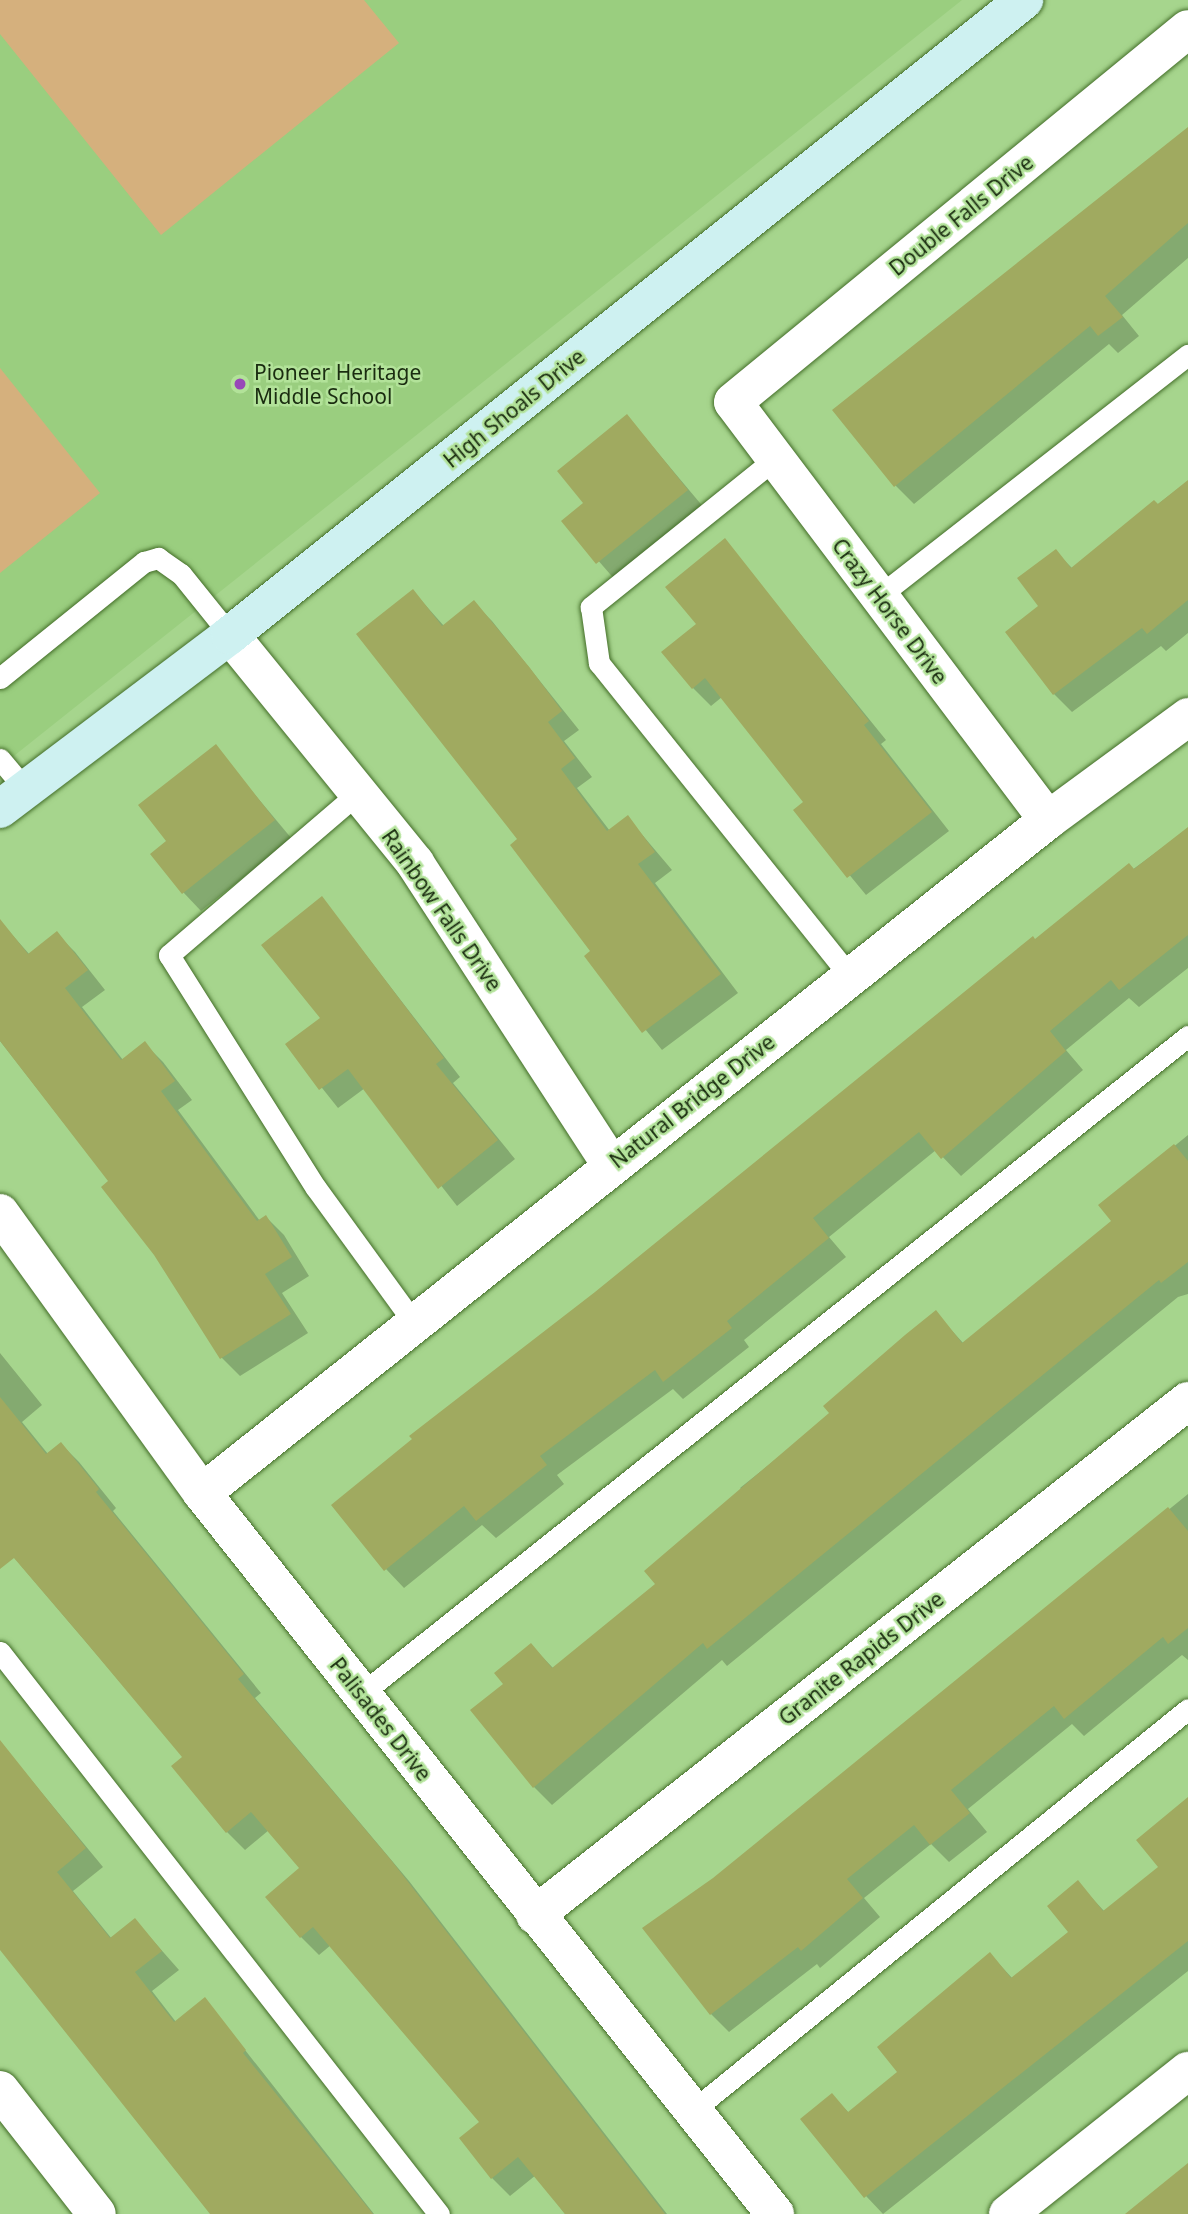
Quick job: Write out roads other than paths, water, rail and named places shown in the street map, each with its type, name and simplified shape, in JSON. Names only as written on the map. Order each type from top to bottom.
[{"type":"street","name":"High Shoals Drive","points":[[13,800],[230,635],[1024,0]]},
{"type":"street","name":"Double Falls Drive","points":[[733,402],[1188,29]]},
{"type":"street","name":"Crazy Horse Drive","points":[[733,402],[1048,820]]},
{"type":"street","name":"Rainbow Falls Drive","points":[[230,635],[415,863],[611,1165]]},
{"type":"street","name":"Natural Bridge Drive","points":[[202,1493],[1048,820],[1188,717]]},
{"type":"street","name":"Palisades Drive","points":[[0,1213],[202,1493],[775,2214]]},
{"type":"street","name":"Granite Rapids Drive","points":[[535,1914],[1188,1401]]},
{"type":"street","points":[[1008,2214],[1188,2071]]},
{"type":"street","points":[[0,2090],[97,2214]]},
{"type":"lane","points":[[879,596],[1188,355]]},
{"type":"lane","points":[[776,458],[591,607],[599,663],[850,976]]},
{"type":"lane","points":[[0,678],[144,562],[158,558],[181,574],[230,635]]},
{"type":"lane","points":[[0,759],[13,800]]},
{"type":"lane","points":[[358,793],[169,955],[316,1188],[414,1323]]},
{"type":"lane","points":[[361,1694],[1188,1036]]},
{"type":"lane","points":[[0,1652],[439,2214]]},
{"type":"lane","points":[[692,2111],[1188,1709]]},
{"type":"place","name":"Pioneer Heritage Middle School","points":[[240,384]]}]
